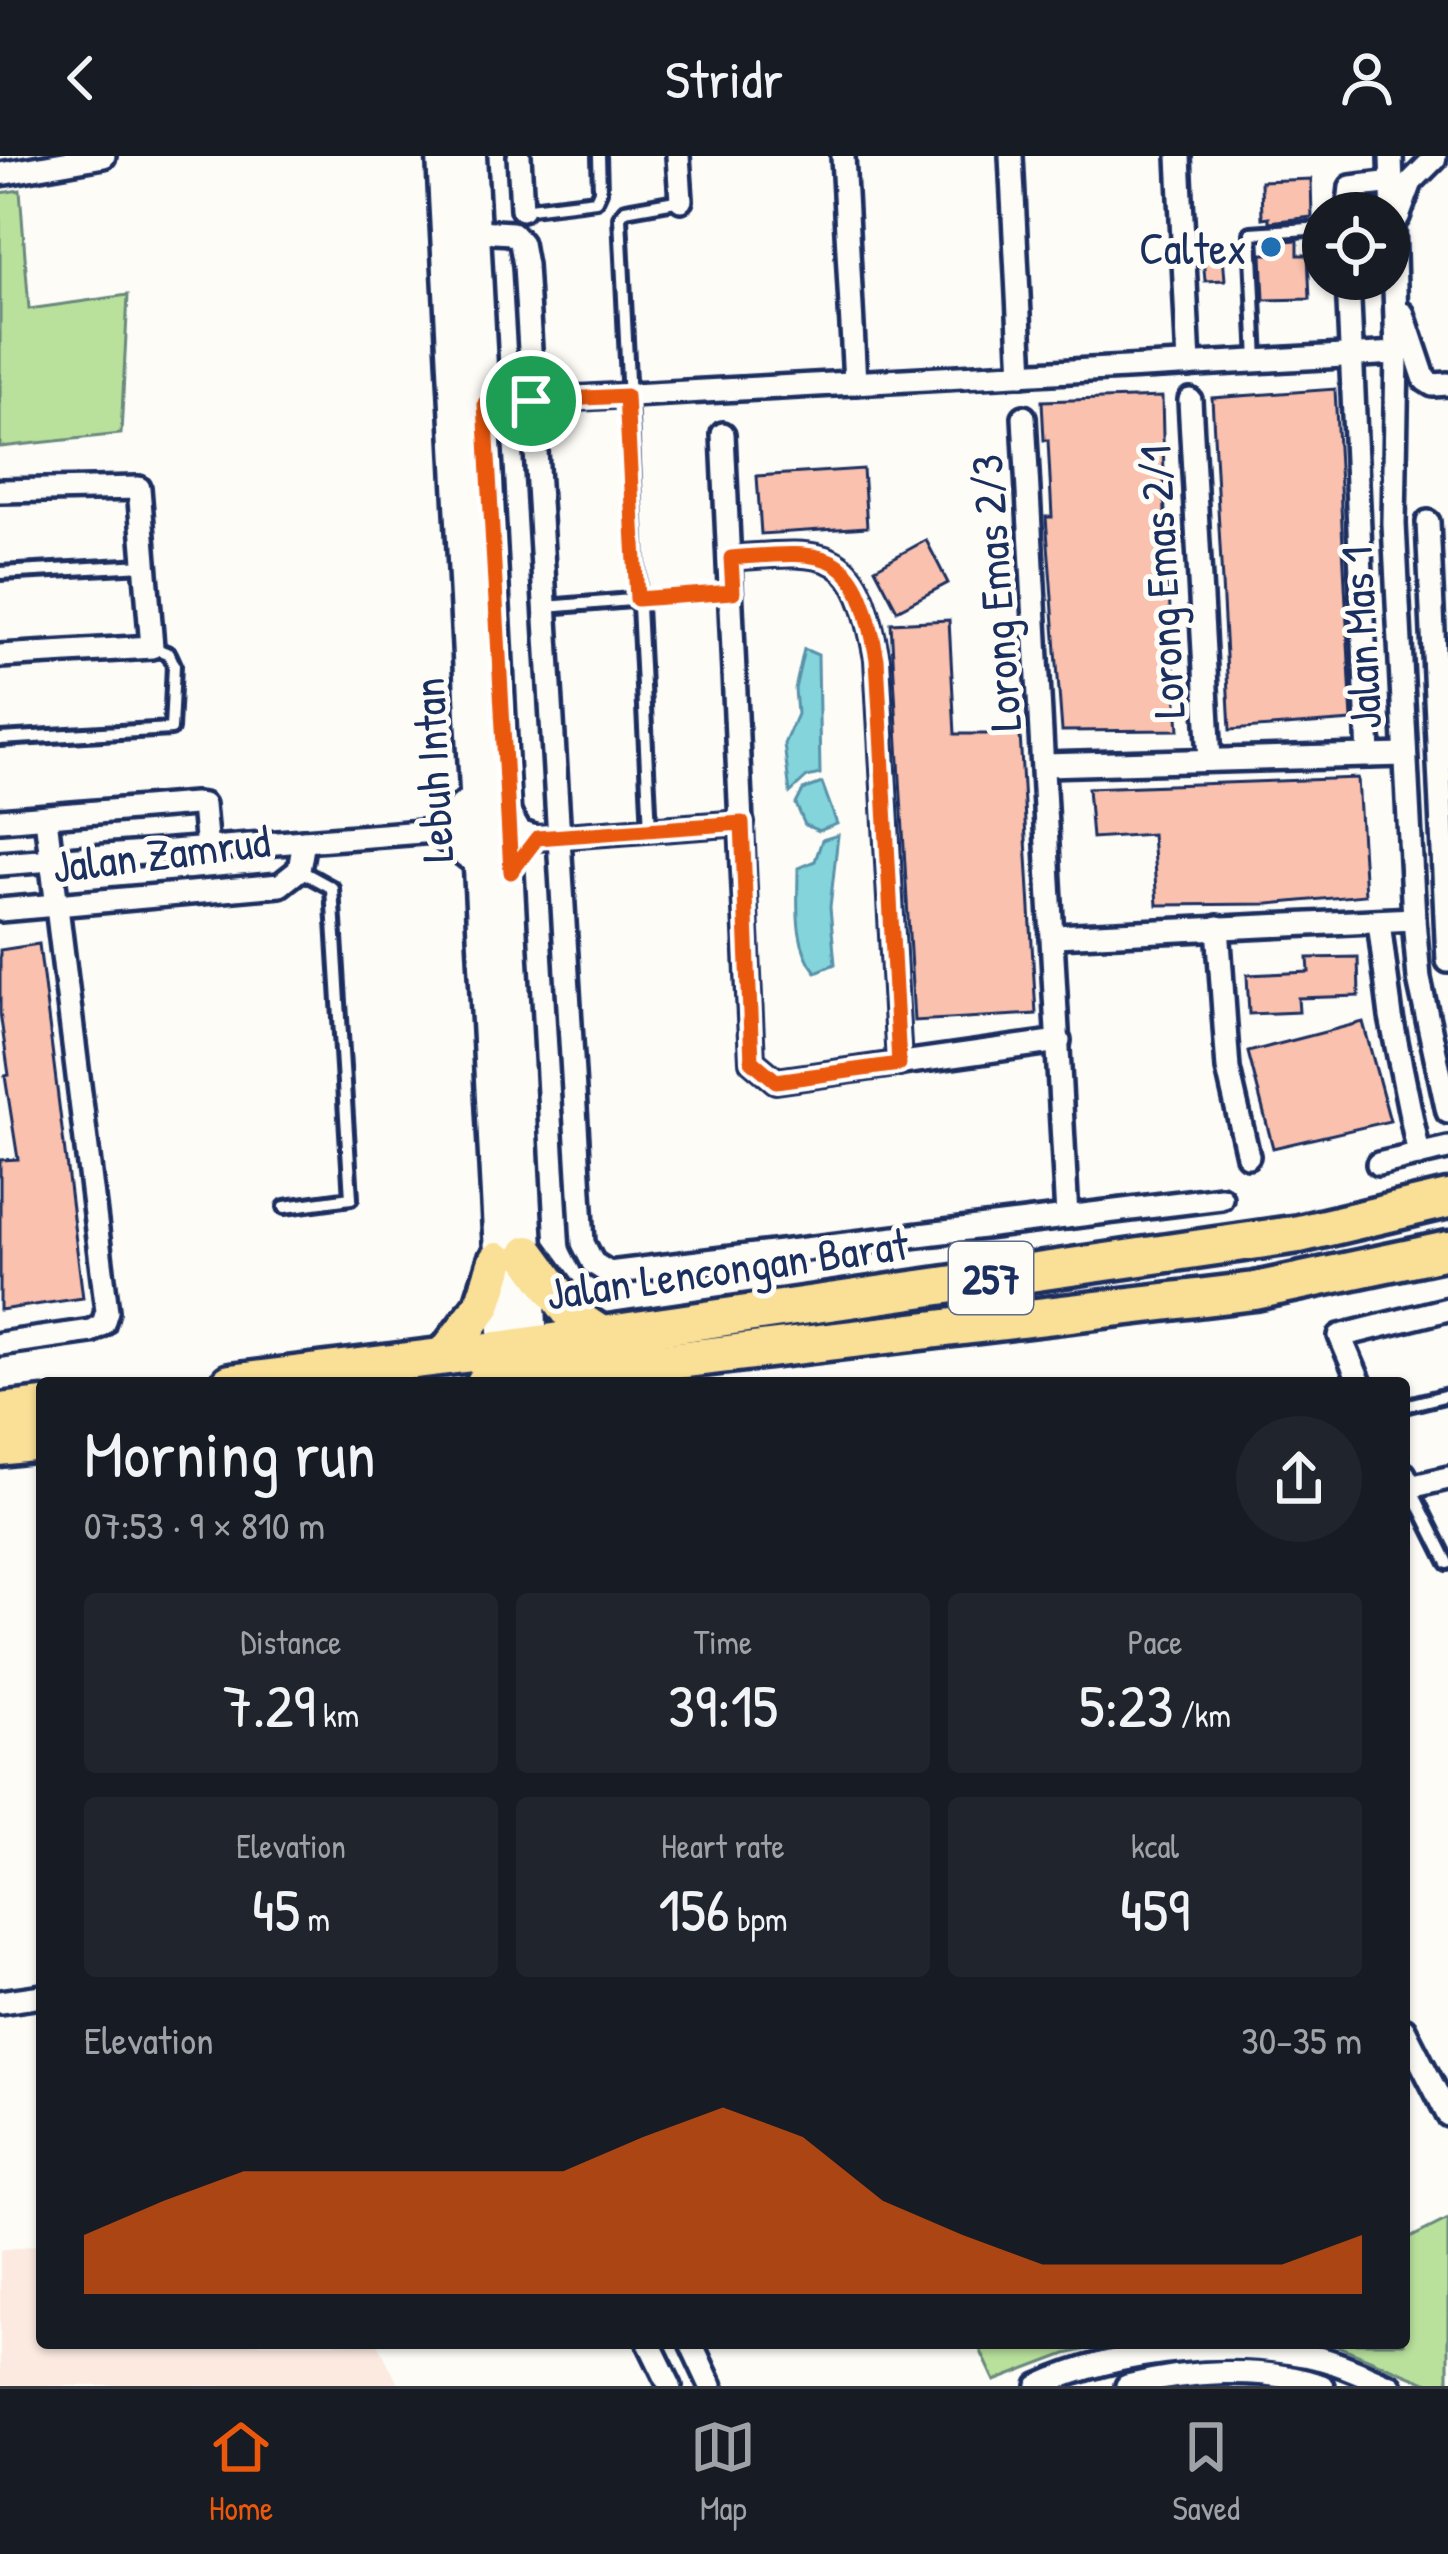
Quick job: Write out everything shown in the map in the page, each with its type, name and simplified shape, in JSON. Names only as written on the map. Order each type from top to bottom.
[{"type":"highway","name":"Jalan Lencongan Barat","points":[[512,1371],[601,1335],[1299,1234],[1448,1199]]},
{"type":"highway","name":"Jalan Lencongan Barat","points":[[278,1377],[445,1356],[512,1371],[631,1363],[1256,1291],[1448,1250]]},
{"type":"highway","points":[[445,1356],[513,1257],[574,1317],[601,1335]]},
{"type":"highway","points":[[603,1377],[631,1363]]},
{"type":"highway","points":[[0,1412],[36,1408]]},
{"type":"highway","points":[[0,1447],[36,1443]]},
{"type":"main road","name":"Lebuh Intan","points":[[443,156],[472,404],[513,1257],[512,1371]]},
{"type":"main road","name":"Lebuh Intan","points":[[470,156],[476,231],[472,404]]},
{"type":"main road","name":"Lebuh Intan","points":[[493,803],[481,827],[496,868]]},
{"type":"main road","points":[[493,803],[439,830],[496,868]]},
{"type":"street","points":[[0,174],[104,156]]},
{"type":"street","points":[[519,156],[522,209]]},
{"type":"street","points":[[678,156],[681,200]]},
{"type":"street","points":[[842,156],[855,383]]},
{"type":"street","points":[[1011,156],[1022,374]]},
{"type":"street","points":[[1179,156],[1190,364]]},
{"type":"street","points":[[1351,192],[1392,166],[1444,164]]},
{"type":"street","points":[[1407,192],[1411,182],[1444,164]]},
{"type":"street","points":[[476,231],[512,233],[521,243],[546,607],[548,837],[583,1243],[592,1263],[610,1273],[1221,1198]]},
{"type":"street","points":[[1348,300],[1369,756]]},
{"type":"street","name":"Jalan Mas 1","points":[[1396,300],[1394,524],[1414,919],[1423,1000],[1448,1112]]},
{"type":"street","points":[[1399,300],[1424,380],[1448,384]]},
{"type":"street","points":[[472,404],[1397,353]]},
{"type":"street","name":"Lorong Emas 2/1","points":[[1190,400],[1210,760]]},
{"type":"street","name":"Lorong Emas 2/3","points":[[1024,417],[1067,1217]]},
{"type":"street","points":[[723,434],[752,1061],[776,1081],[1059,1041]]},
{"type":"street","points":[[0,490],[140,488],[152,647],[0,656]]},
{"type":"street","points":[[1394,524],[1438,521],[1448,961]]},
{"type":"street","points":[[731,558],[800,552],[823,557],[838,563],[855,581],[868,608],[877,659],[899,1064]]},
{"type":"street","points":[[1045,765],[1406,755]]},
{"type":"street","points":[[493,803],[520,832],[548,837],[742,823]]},
{"type":"street","points":[[0,820],[203,805],[207,848]]},
{"type":"street","points":[[0,1343],[92,1331],[103,1324],[106,1311],[46,818]]},
{"type":"street","points":[[0,864],[481,827]]},
{"type":"street","points":[[496,868],[548,837]]},
{"type":"street","name":"Jalan Zamrud","points":[[0,910],[280,885],[299,870],[304,841]]},
{"type":"street","points":[[1054,936],[1414,919]]},
{"type":"street","points":[[1378,922],[1391,1017],[1419,1155]]},
{"type":"street","points":[[1218,927],[1228,1069],[1248,1156]]},
{"type":"street","points":[[1378,1164],[1448,1148]]},
{"type":"street","points":[[1357,1377],[1340,1341],[1343,1334],[1448,1309]]},
{"type":"street","points":[[1410,1481],[1448,1478]]},
{"type":"street","points":[[0,2002],[36,1997]]},
{"type":"street","points":[[1410,2041],[1448,2115]]},
{"type":"street","points":[[653,2349],[670,2386]]},
{"type":"street","points":[[694,2349],[711,2386]]},
{"type":"street","points":[[1039,2386],[1128,2360],[1189,2351],[1271,2351],[1322,2386]]},
{"type":"street","points":[[1126,2386],[1208,2373],[1266,2381],[1298,2373],[1391,2386]]},
{"type":"lane","points":[[522,209],[596,200],[598,156]]},
{"type":"lane","points":[[650,830],[620,217],[625,210],[681,200]]},
{"type":"lane","points":[[1257,361],[1251,233],[1302,229]]},
{"type":"lane","points":[[0,573],[147,564]]},
{"type":"lane","points":[[546,607],[733,592]]},
{"type":"lane","points":[[0,739],[171,729],[174,665],[169,654],[152,647]]},
{"type":"lane","points":[[285,1207],[351,1198],[332,888],[299,870]]},
{"type":"lane","points":[[1410,1404],[1448,1395]]},
{"type":"lane","points":[[1410,1487],[1448,1563]]},
{"type":"lane","points":[[1266,2381],[1271,2351]]},
{"type":"shaded area","points":[[36,2245],[36,2349],[381,2349],[399,2386],[0,2386],[0,2250]]},
{"type":"green space","points":[[20,190],[29,309],[128,295],[121,434],[0,447],[0,193]]},
{"type":"green space","points":[[1448,2219],[1448,2386],[1435,2386],[1346,2349],[1410,2349],[1410,2238]]},
{"type":"green space","points":[[980,2349],[1087,2349],[1066,2354],[995,2381]]},
{"type":"water","points":[[804,649],[818,655],[820,774],[807,777],[790,793],[784,744],[797,714],[795,689]]},
{"type":"water","points":[[822,783],[837,824],[819,831],[805,825],[796,804],[803,790]]},
{"type":"water","points":[[838,835],[830,907],[835,964],[816,972],[800,936],[798,868],[815,861],[822,840]]},
{"type":"building","points":[[1311,179],[1311,192],[1302,192],[1302,218],[1269,222],[1269,217],[1262,218],[1261,181]]},
{"type":"building","points":[[1298,240],[1302,299],[1264,300],[1262,254],[1270,254],[1269,242]]},
{"type":"building","points":[[1222,242],[1225,280],[1205,281],[1202,244]]},
{"type":"building","points":[[1335,389],[1352,721],[1230,730],[1212,398]]},
{"type":"building","points":[[1162,397],[1166,554],[1179,730],[1062,731],[1046,517],[1052,517],[1048,440],[1044,440],[1042,401]]},
{"type":"building","points":[[863,469],[867,527],[761,534],[757,476]]},
{"type":"building","points":[[926,540],[948,583],[897,610],[875,568]]},
{"type":"building","points":[[949,620],[955,734],[1020,734],[1036,1014],[914,1021],[891,623]]},
{"type":"building","points":[[1358,778],[1365,895],[1269,904],[1157,905],[1152,834],[1092,838],[1088,788]]},
{"type":"building","points":[[39,944],[83,1298],[0,1310],[0,1160],[18,1159],[5,1076],[9,1075],[0,1013],[0,950]]},
{"type":"building","points":[[1358,957],[1359,996],[1298,998],[1299,1012],[1249,1014],[1247,975],[1309,972],[1308,958]]},
{"type":"building","points":[[1363,1022],[1390,1121],[1273,1148],[1248,1052]]},
{"type":"place","name":"Caltex","points":[[1271,247]]},
{"type":"route","points":[[626,396],[637,599],[733,592],[731,558],[800,552],[838,563],[855,581],[868,608],[877,659],[899,1064],[776,1081],[752,1061],[742,823],[537,838],[511,872],[485,403],[531,401],[626,396]]}]
